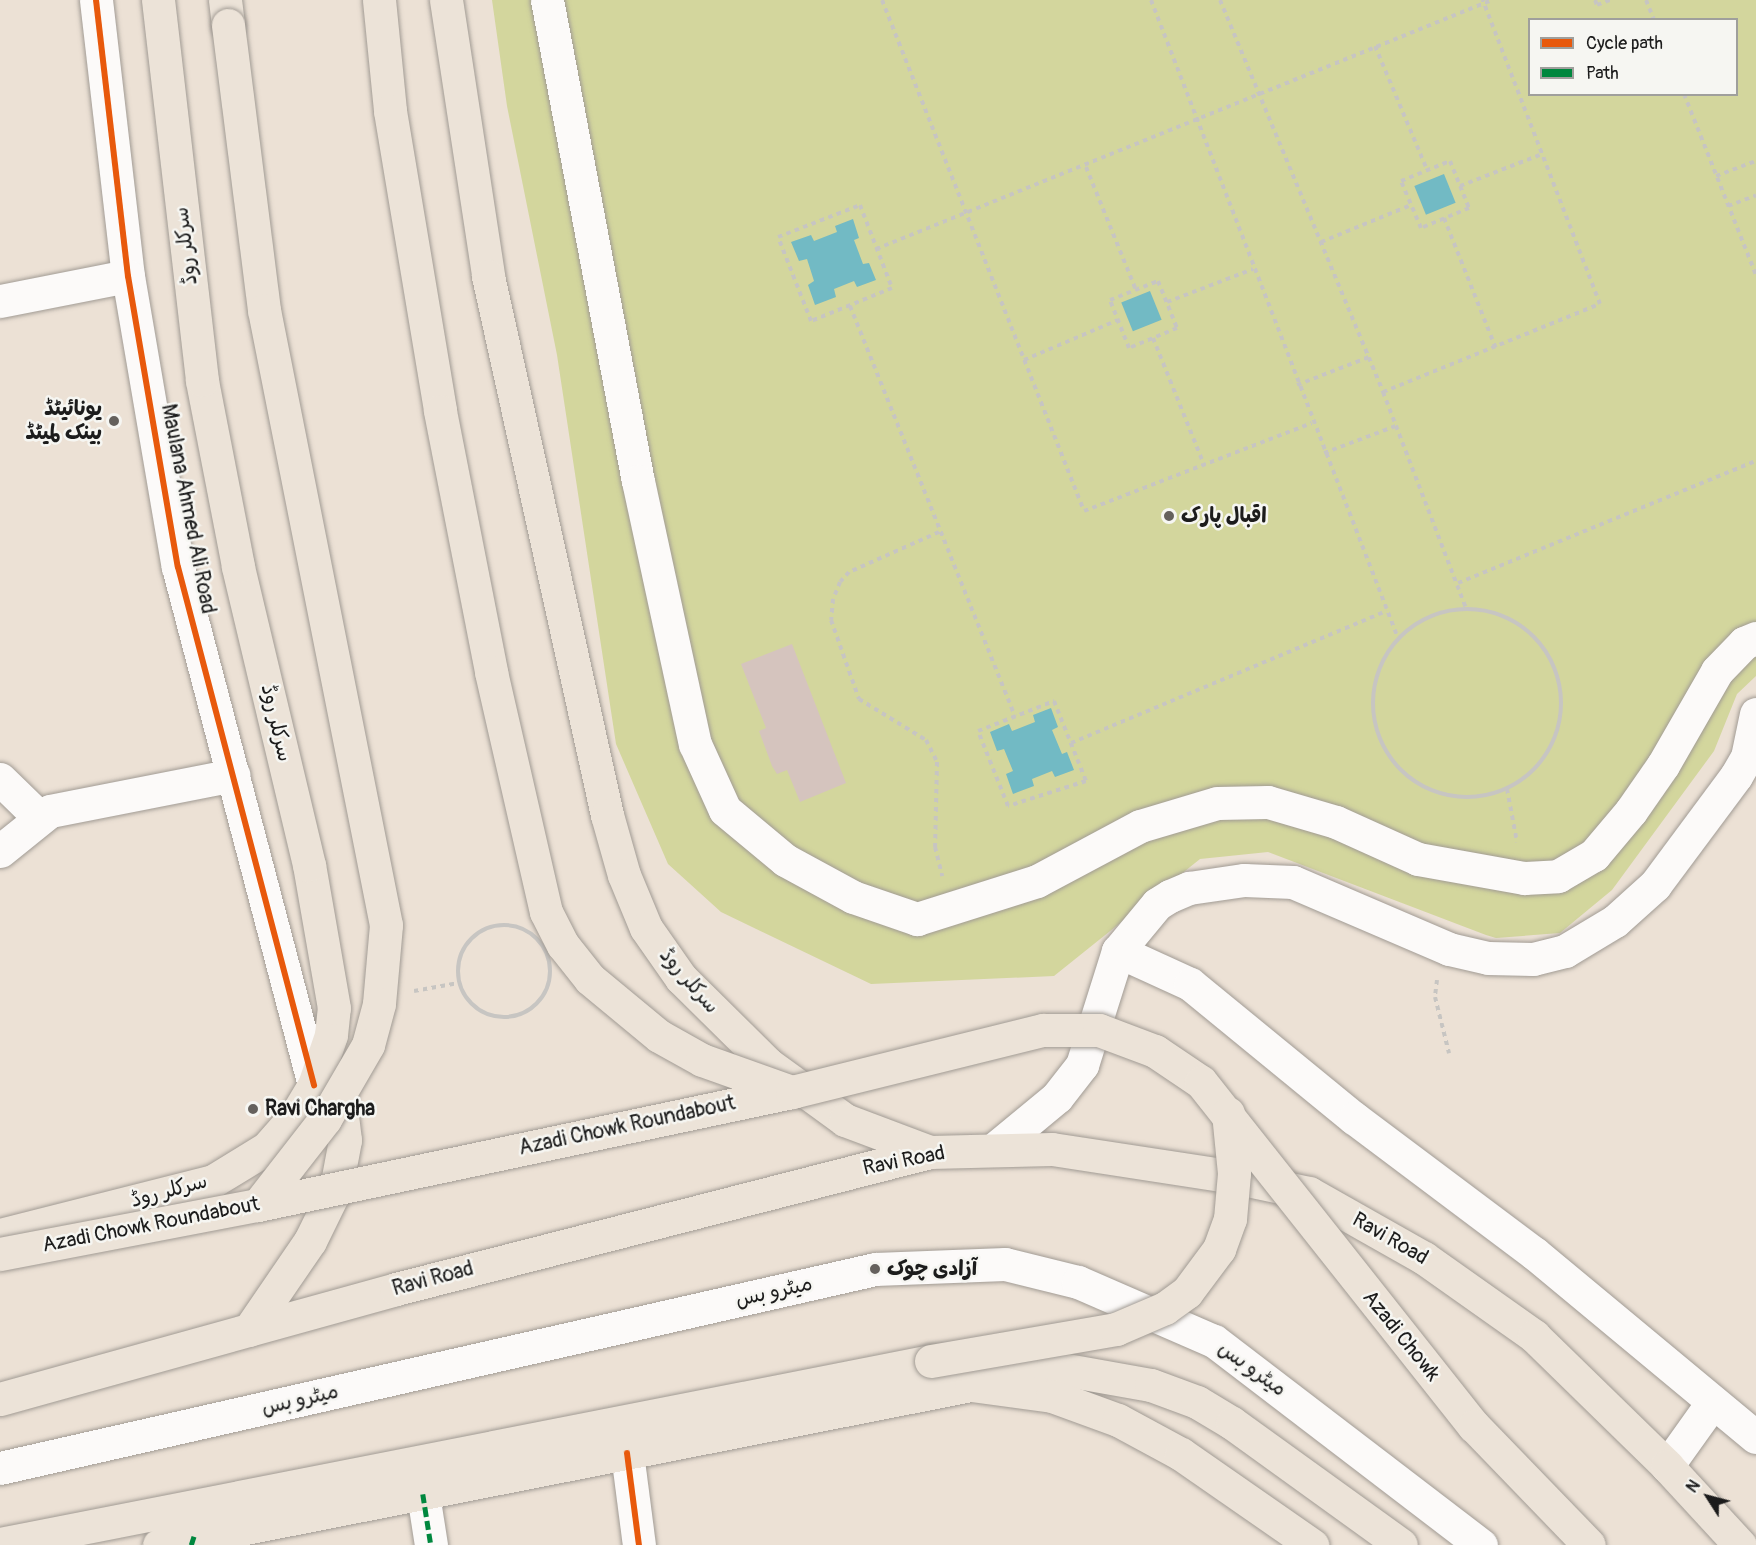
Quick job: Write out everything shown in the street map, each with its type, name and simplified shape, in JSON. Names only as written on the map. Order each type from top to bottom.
[{"type":"main road","name":"سرکلر روڈ","points":[[0,1235],[213,1181],[267,1148],[296,1115],[314,1085],[331,1035],[334,1008],[309,865],[238,566],[202,380],[158,0]]},
{"type":"main road","points":[[379,0],[390,111],[440,411],[491,672],[546,912],[563,945],[590,979],[659,1036],[702,1060],[792,1092]]},
{"type":"main road","name":"سرکلر روڈ","points":[[446,0],[491,287],[607,815],[624,875],[646,928],[681,978],[768,1064],[845,1120],[930,1152]]},
{"type":"main road","points":[[227,13],[264,310],[386,925],[379,1004],[368,1045],[325,1119],[258,1205]]},
{"type":"main road","name":"Azadi Chowk Roundabout","points":[[0,1254],[258,1205],[792,1092],[1043,1030],[1073,1028],[1115,1034],[1155,1051],[1201,1082],[1228,1113]]},
{"type":"main road","points":[[249,1330],[310,1241],[336,1188],[345,1140],[331,1035]]},
{"type":"main road","points":[[0,1544],[931,1361],[1116,1329],[1165,1308],[1187,1292],[1219,1249],[1230,1219],[1234,1173],[1228,1113]]},
{"type":"main road","name":"Azadi Chowk","points":[[1228,1113],[1474,1426],[1589,1545]]},
{"type":"main road","name":"Ravi Road","points":[[0,1399],[249,1330],[930,1152],[1052,1149],[1228,1176],[1309,1193],[1424,1258],[1534,1336],[1667,1466],[1740,1545]]},
{"type":"main road","points":[[931,1361],[1101,1374],[1169,1392],[1232,1423],[1401,1545]]},
{"type":"main road","points":[[159,1545],[192,1541],[971,1385],[1052,1396],[1118,1420],[1181,1454],[1312,1545]]},
{"type":"street","name":"Maulana Ahmed Ali Road","points":[[96,0],[129,276],[178,567],[314,1085]]},
{"type":"street","points":[[548,0],[638,481],[695,744],[725,810],[785,860],[853,897],[917,919],[1037,881],[1140,826],[1217,804],[1268,802],[1336,822],[1418,859],[1466,870],[1524,878],[1558,876],[1594,855],[1631,811],[1663,765],[1717,670],[1744,643],[1756,638]]},
{"type":"street","points":[[0,301],[129,276]]},
{"type":"street","points":[[993,1150],[1057,1097],[1082,1065],[1118,951],[1157,904],[1170,896],[1189,888],[1244,880],[1293,882],[1449,949],[1488,958],[1533,959],[1565,951],[1616,921],[1655,885],[1736,776],[1747,757],[1756,714]]},
{"type":"street","points":[[0,852],[50,811],[233,775]]},
{"type":"street","points":[[0,778],[40,818]]},
{"type":"street","points":[[1118,951],[1190,984],[1354,1118],[1534,1253],[1712,1403],[1756,1437]]},
{"type":"street","name":"میٹرو بس","points":[[0,1468],[875,1269],[1005,1264],[1078,1282],[1214,1341],[1481,1545]]},
{"type":"street","points":[[1667,1466],[1712,1403]]},
{"type":"street","points":[[627,1453],[639,1545]]},
{"type":"street","points":[[423,1494],[431,1545]]},
{"type":"path","points":[[882,0],[1084,511],[1312,423]]},
{"type":"path","points":[[1151,0],[1312,423],[1398,638]]},
{"type":"path","points":[[1220,0],[1369,357],[1466,608]]},
{"type":"path","points":[[876,249],[1086,167],[1258,92],[1492,0]]},
{"type":"path","points":[[1595,0],[1597,5],[1610,0]]},
{"type":"path","points":[[1646,0],[1652,18]]},
{"type":"path","points":[[1383,392],[1496,350],[1600,304],[1484,2]]},
{"type":"path","points":[[1375,46],[1427,170]]},
{"type":"path","points":[[1684,96],[1756,275]]},
{"type":"path","points":[[1460,186],[1542,154]]},
{"type":"path","points":[[1450,161],[1469,208],[1420,228],[1401,181],[1427,170],[1450,161]]},
{"type":"path","points":[[1716,176],[1756,161]]},
{"type":"path","points":[[1086,167],[1136,290]]},
{"type":"path","points":[[1728,206],[1756,195]]},
{"type":"path","points":[[860,205],[876,249],[892,288],[811,321],[778,237],[860,205]]},
{"type":"path","points":[[1321,242],[1411,205]]},
{"type":"path","points":[[1444,218],[1496,350]]},
{"type":"path","points":[[1167,302],[1253,269]]},
{"type":"path","points":[[1158,281],[1178,328],[1129,348],[1110,300],[1136,290],[1158,281]]},
{"type":"path","points":[[850,306],[939,532],[1015,716]]},
{"type":"path","points":[[1024,360],[1118,320]]},
{"type":"path","points":[[1153,338],[1204,465]]},
{"type":"path","points":[[1298,385],[1369,357]]},
{"type":"path","points":[[1324,453],[1396,426]]},
{"type":"path","points":[[1458,583],[1756,461]]},
{"type":"path","points":[[939,532],[849,572],[833,599],[831,620],[859,699],[926,740],[938,762],[935,847],[950,909]]},
{"type":"path","points":[[1466,608],[1491,611],[1515,621],[1535,637],[1550,657],[1559,681],[1560,715],[1546,755],[1529,774],[1508,789],[1485,796],[1437,793],[1398,768],[1375,727],[1372,703],[1375,679],[1398,638],[1433,615],[1466,608]]},
{"type":"path","points":[[1071,743],[1386,611]]},
{"type":"path","points":[[1054,701],[1071,743],[1086,780],[1008,807],[978,731],[1054,701]]},
{"type":"path","points":[[513,924],[534,935],[548,954],[550,979],[539,1002],[518,1016],[492,1017],[470,1005],[458,982],[458,959],[470,938],[490,926],[513,924]]},
{"type":"path","points":[[1449,949],[1438,972],[1435,997],[1449,1053]]},
{"type":"green space","name":"اقبال پارک","points":[[492,0],[1756,0],[1756,676],[1737,694],[1714,751],[1612,890],[1560,933],[1496,938],[1268,852],[1200,859],[1054,976],[871,984],[721,912],[668,864],[616,744],[557,355],[507,106]]},
{"type":"water","points":[[1444,174],[1456,203],[1426,215],[1414,186]]},
{"type":"water","points":[[853,219],[859,238],[854,240],[863,264],[869,263],[876,280],[857,287],[854,281],[834,289],[836,297],[815,305],[808,285],[814,281],[807,259],[799,261],[791,242],[811,235],[814,241],[837,232],[835,226]]},
{"type":"water","points":[[1150,291],[1162,320],[1133,331],[1121,303]]},
{"type":"water","points":[[1051,708],[1058,727],[1052,730],[1062,754],[1067,752],[1074,770],[1055,777],[1052,771],[1032,779],[1034,786],[1013,794],[1006,774],[1013,771],[1004,749],[997,751],[990,732],[1009,724],[1012,731],[1035,722],[1033,715]]},
{"type":"building","points":[[792,644],[846,783],[800,802],[787,770],[777,774],[772,766],[759,731],[766,728],[741,664]]},
{"type":"marked path","points":[[423,1494],[431,1545]]},
{"type":"marked path","points":[[191,1545],[194,1536]]},
{"type":"cycle path","points":[[96,0],[128,276],[178,567],[314,1085]]},
{"type":"cycle path","points":[[627,1453],[639,1545]]},
{"type":"place","name":"یونائیٹڈ بینک لمیٹڈ","points":[[114,421]]},
{"type":"place","name":"اقبال پارک","points":[[1169,516]]},
{"type":"place","name":"Ravi Chargha","points":[[253,1109]]},
{"type":"place","name":"آزادی چوک","points":[[875,1269]]}]
